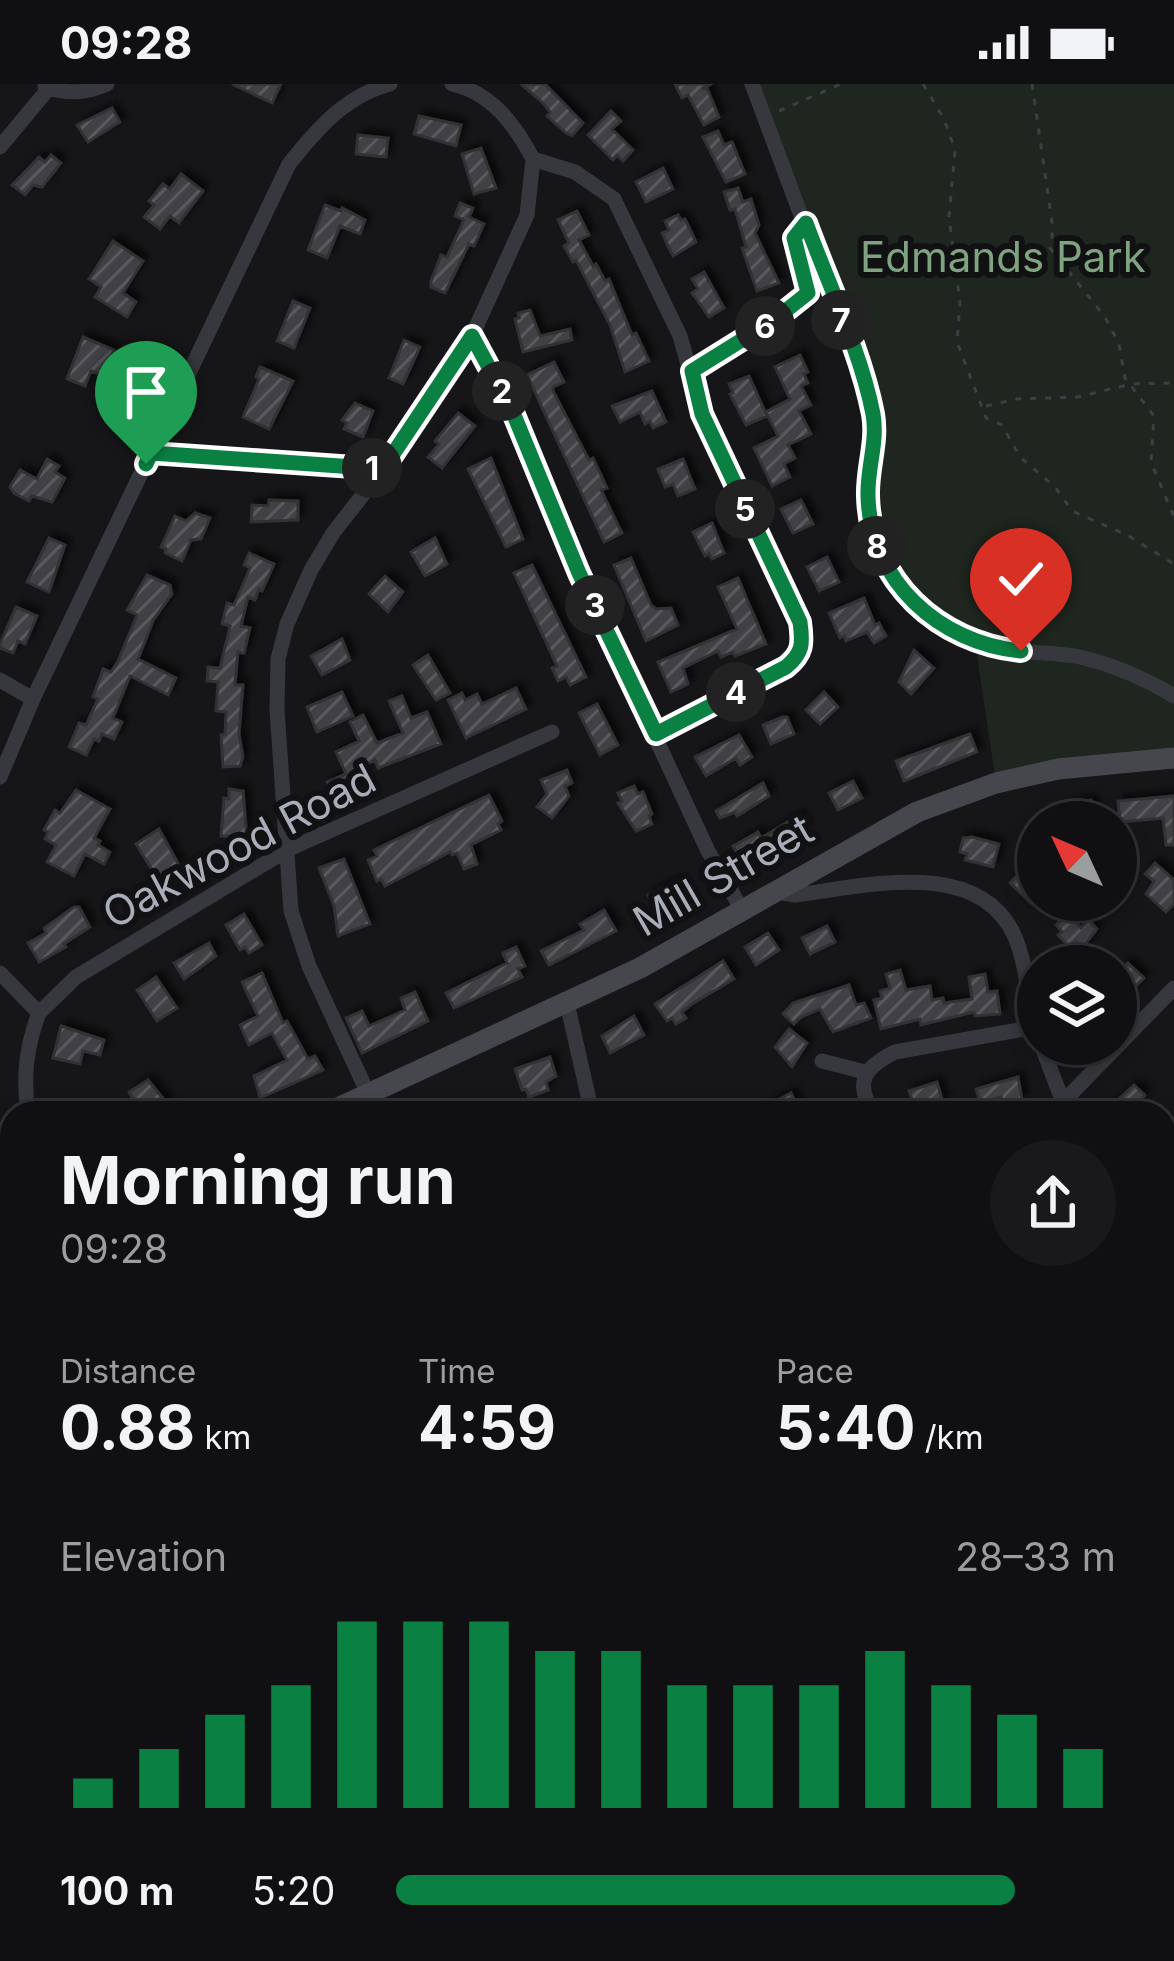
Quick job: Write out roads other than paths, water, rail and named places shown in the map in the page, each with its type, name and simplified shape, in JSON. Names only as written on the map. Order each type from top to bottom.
[{"type":"street","points":[[0,147],[46,86],[89,92],[107,84]]},
{"type":"street","points":[[0,777],[290,164],[329,117],[355,98],[390,84]]},
{"type":"street","points":[[372,1101],[297,935],[291,910],[277,710],[278,659],[287,624],[311,571],[472,336],[527,215],[533,159],[519,131],[494,104],[452,84]]},
{"type":"street","points":[[752,84],[866,387],[874,430],[870,519],[882,556],[899,586],[927,615],[970,639],[1099,662],[1174,696]]},
{"type":"street","points":[[533,159],[575,172],[614,199],[692,371],[702,414],[800,622],[803,645],[799,657],[656,734]]},
{"type":"street","points":[[692,371],[774,320]]},
{"type":"street","points":[[472,336],[512,410],[579,573],[708,850],[741,908]]},
{"type":"street","points":[[151,453],[383,469]]},
{"type":"street","points":[[0,680],[33,699]]},
{"type":"street","name":"Oakwood Road","points":[[39,1013],[76,977],[290,849],[552,731]]},
{"type":"street","name":"Mill Street","points":[[377,1101],[640,968],[882,829],[996,783],[1058,769],[1174,758]]},
{"type":"street","points":[[772,892],[795,895],[926,881],[958,886],[999,914],[1017,948]]},
{"type":"street","points":[[0,973],[39,1013],[28,1045],[26,1101]]},
{"type":"street","points":[[1071,1101],[1174,988]]},
{"type":"street","points":[[567,1004],[589,1101]]},
{"type":"street","points":[[869,1101],[862,1086],[865,1072],[895,1052],[1017,1038]]},
{"type":"street","points":[[822,1060],[865,1072]]},
{"type":"street","points":[[1049,1065],[1062,1101]]},
{"type":"park label","name":"Edmands Park","points":[[1003,257]]}]
